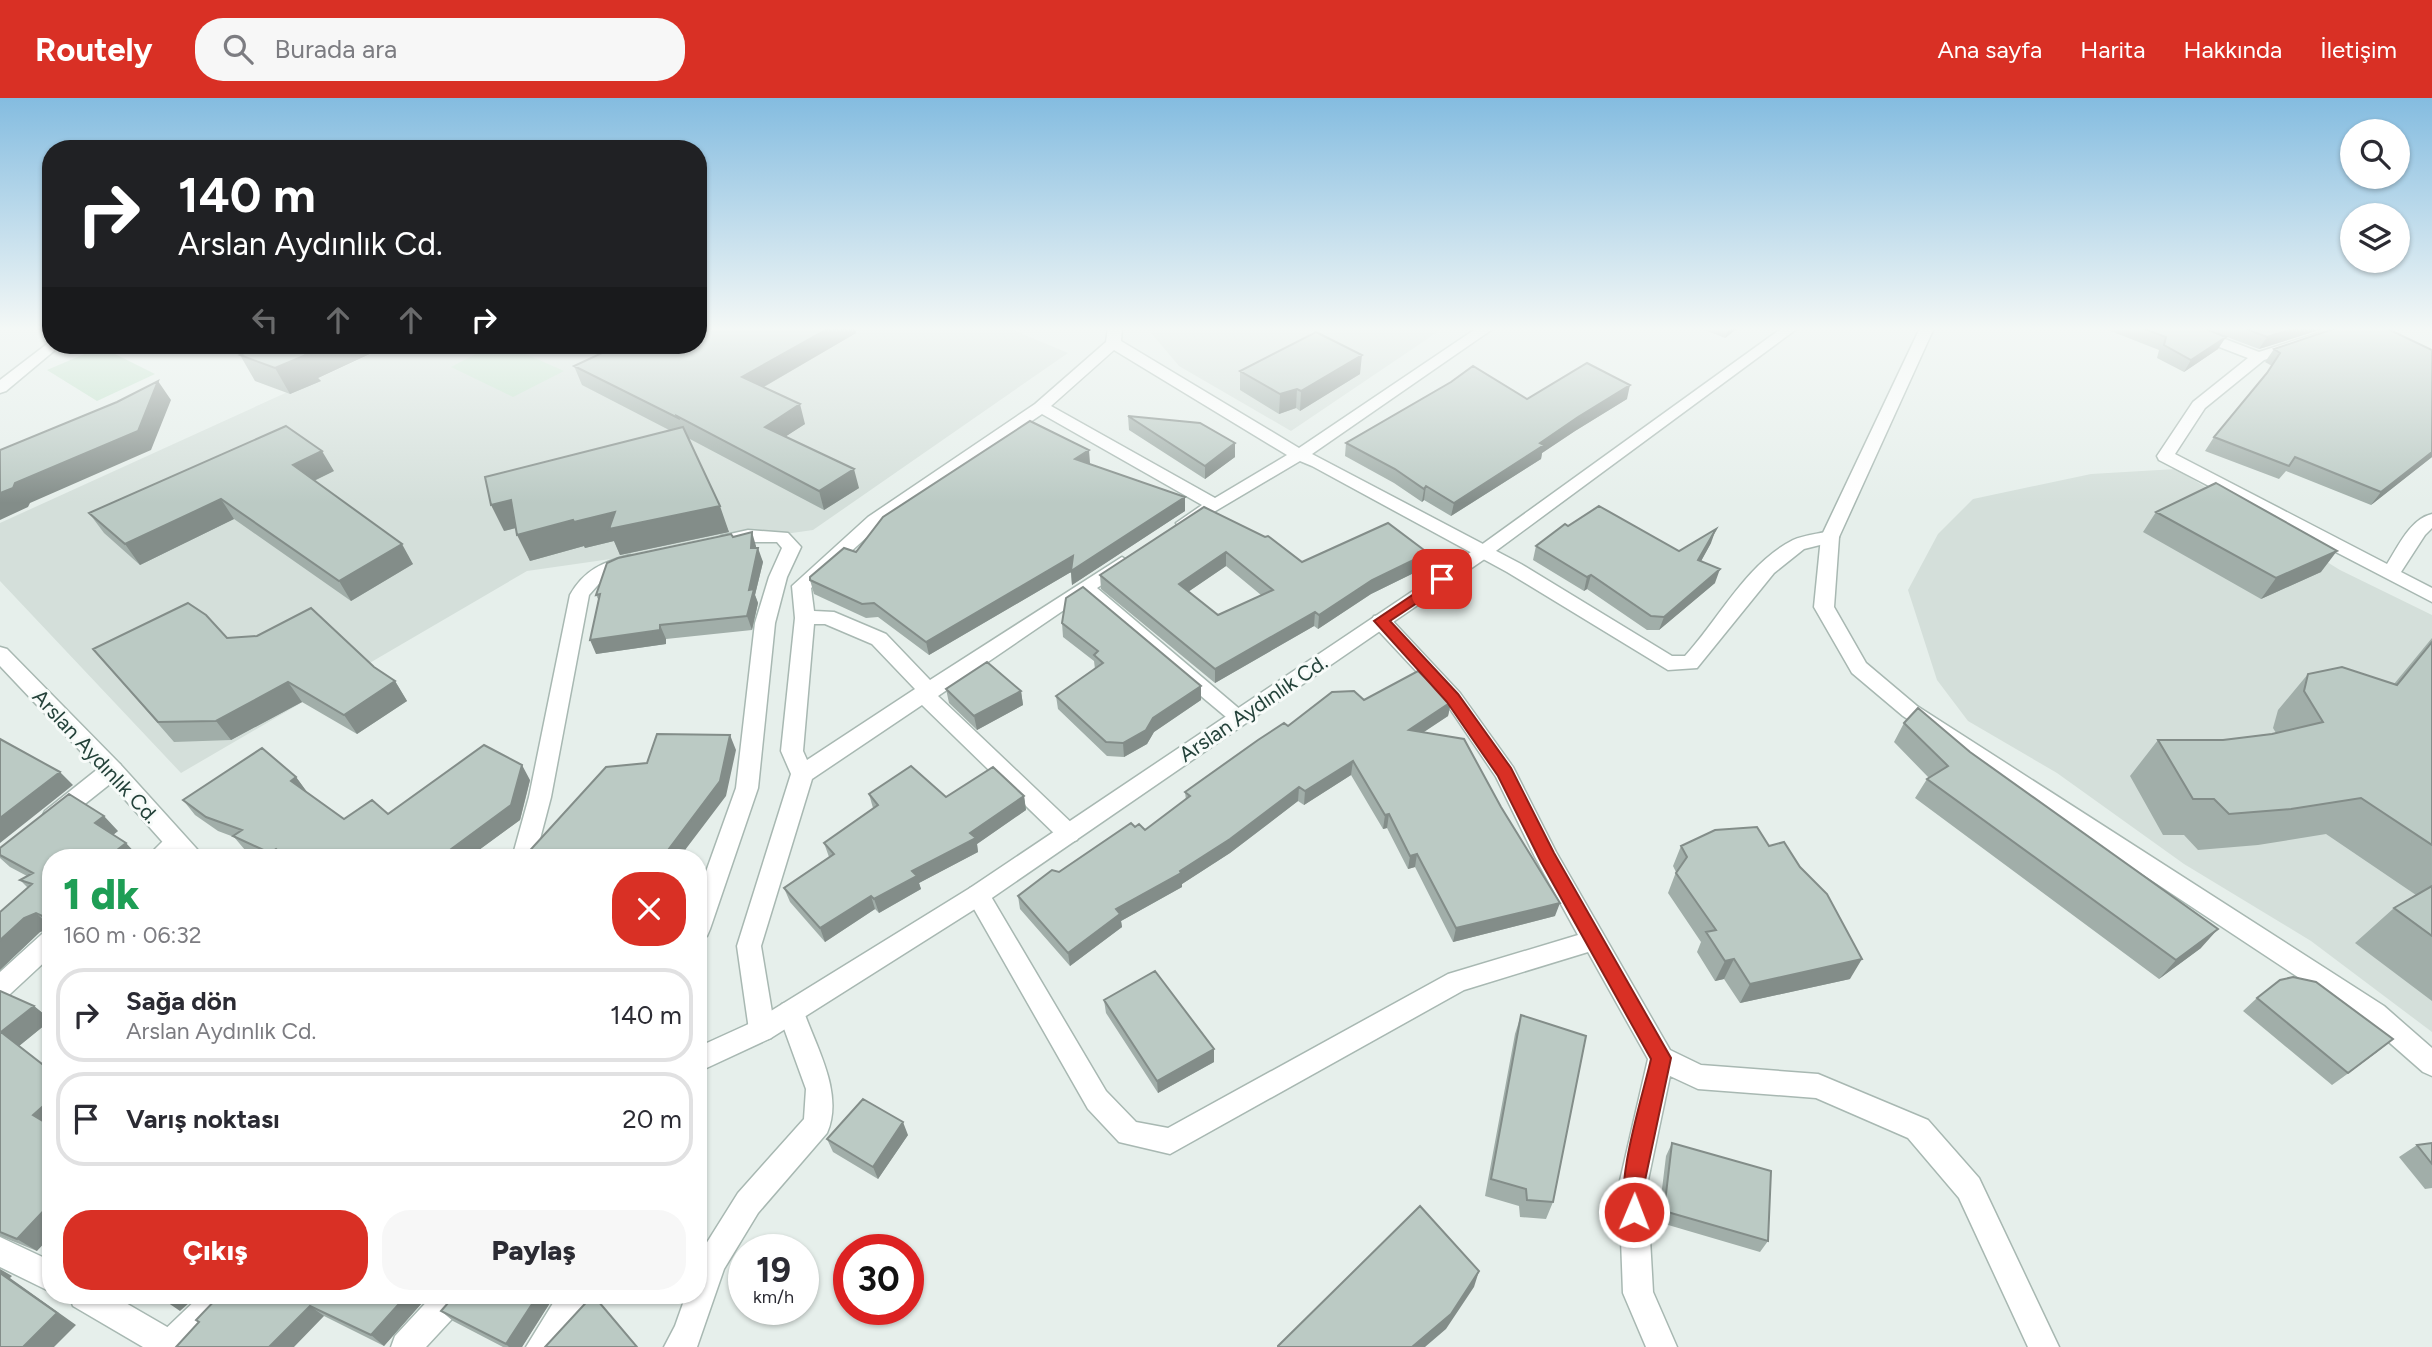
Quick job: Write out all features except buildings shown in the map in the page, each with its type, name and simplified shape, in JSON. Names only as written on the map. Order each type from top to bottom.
[{"type":"street","points":[[802,774],[792,751],[805,618],[801,586],[874,521],[1041,407],[1062,386]]},
{"type":"street","points":[[1193,386],[1298,455],[1318,462],[1514,568],[1668,663],[1690,663],[1780,558],[1801,544],[1830,537]]},
{"type":"street","points":[[1170,532],[1298,455],[1400,386]]},
{"type":"street","name":"Arslan Aydınlık Cd.","points":[[707,1056],[762,1030],[978,895],[1483,552],[1711,386]]},
{"type":"street","points":[[1900,386],[1830,537],[1824,607],[1858,668],[1910,711],[2375,1014],[2432,1064]]},
{"type":"street","points":[[2222,386],[2199,405],[2165,456],[2391,572],[2432,596]]},
{"type":"street","points":[[1041,407],[1213,504]]},
{"type":"street","points":[[2391,572],[2418,531],[2432,519]]},
{"type":"street","points":[[707,903],[747,788],[765,623],[778,577],[792,547],[782,537],[759,536],[709,544]]},
{"type":"street","points":[[762,1030],[749,946],[802,774],[1138,553]]},
{"type":"street","points":[[526,849],[540,797],[576,598],[590,577],[618,564],[644,558]]},
{"type":"street","points":[[1084,588],[1239,717]]},
{"type":"street","points":[[805,618],[827,617],[879,639],[927,694],[1069,834]]},
{"type":"street","points":[[1381,621],[1453,698],[1505,773],[1547,857],[1661,1058],[1698,1077],[1818,1086],[1917,1129],[1969,1188],[2044,1347]]},
{"type":"street","name":"Arslan Aydınlık Cd.","points":[[0,654],[184,849]]},
{"type":"street","points":[[41,827],[112,770]]},
{"type":"street","points":[[978,895],[1097,1101],[1129,1133],[1170,1141],[1457,982],[1594,940]]},
{"type":"street","points":[[0,987],[42,949]]},
{"type":"street","points":[[707,1275],[711,1262],[748,1203],[817,1124],[819,1089],[791,1012]]},
{"type":"street","points":[[1661,1058],[1633,1185],[1638,1293],[1662,1347]]},
{"type":"street","points":[[0,1252],[42,1273]]},
{"type":"street","points":[[99,1304],[169,1346],[213,1304]]},
{"type":"street","points":[[406,1347],[445,1304]]},
{"type":"street","points":[[541,1347],[570,1304]]},
{"type":"street","points":[[679,1347],[688,1334],[698,1304]]},
{"type":"shaded area","points":[[300,386],[1020,386],[813,530],[527,571],[181,773],[0,581],[0,523]]},
{"type":"shaded area","points":[[1214,386],[1357,386],[1291,431]]},
{"type":"shaded area","points":[[2176,469],[2340,570],[2432,615],[2432,1032],[2311,941],[2184,864],[2057,773],[1968,721],[1937,680],[1908,590],[1938,534],[1973,499],[2091,474]]},
{"type":"green space","points":[[73,386],[129,386],[97,401]]},
{"type":"green space","points":[[491,386],[534,386],[513,397]]},
{"type":"route","points":[[1442,579],[1381,621],[1453,698],[1505,773],[1547,857],[1661,1058],[1633,1185],[1634,1212]]}]
